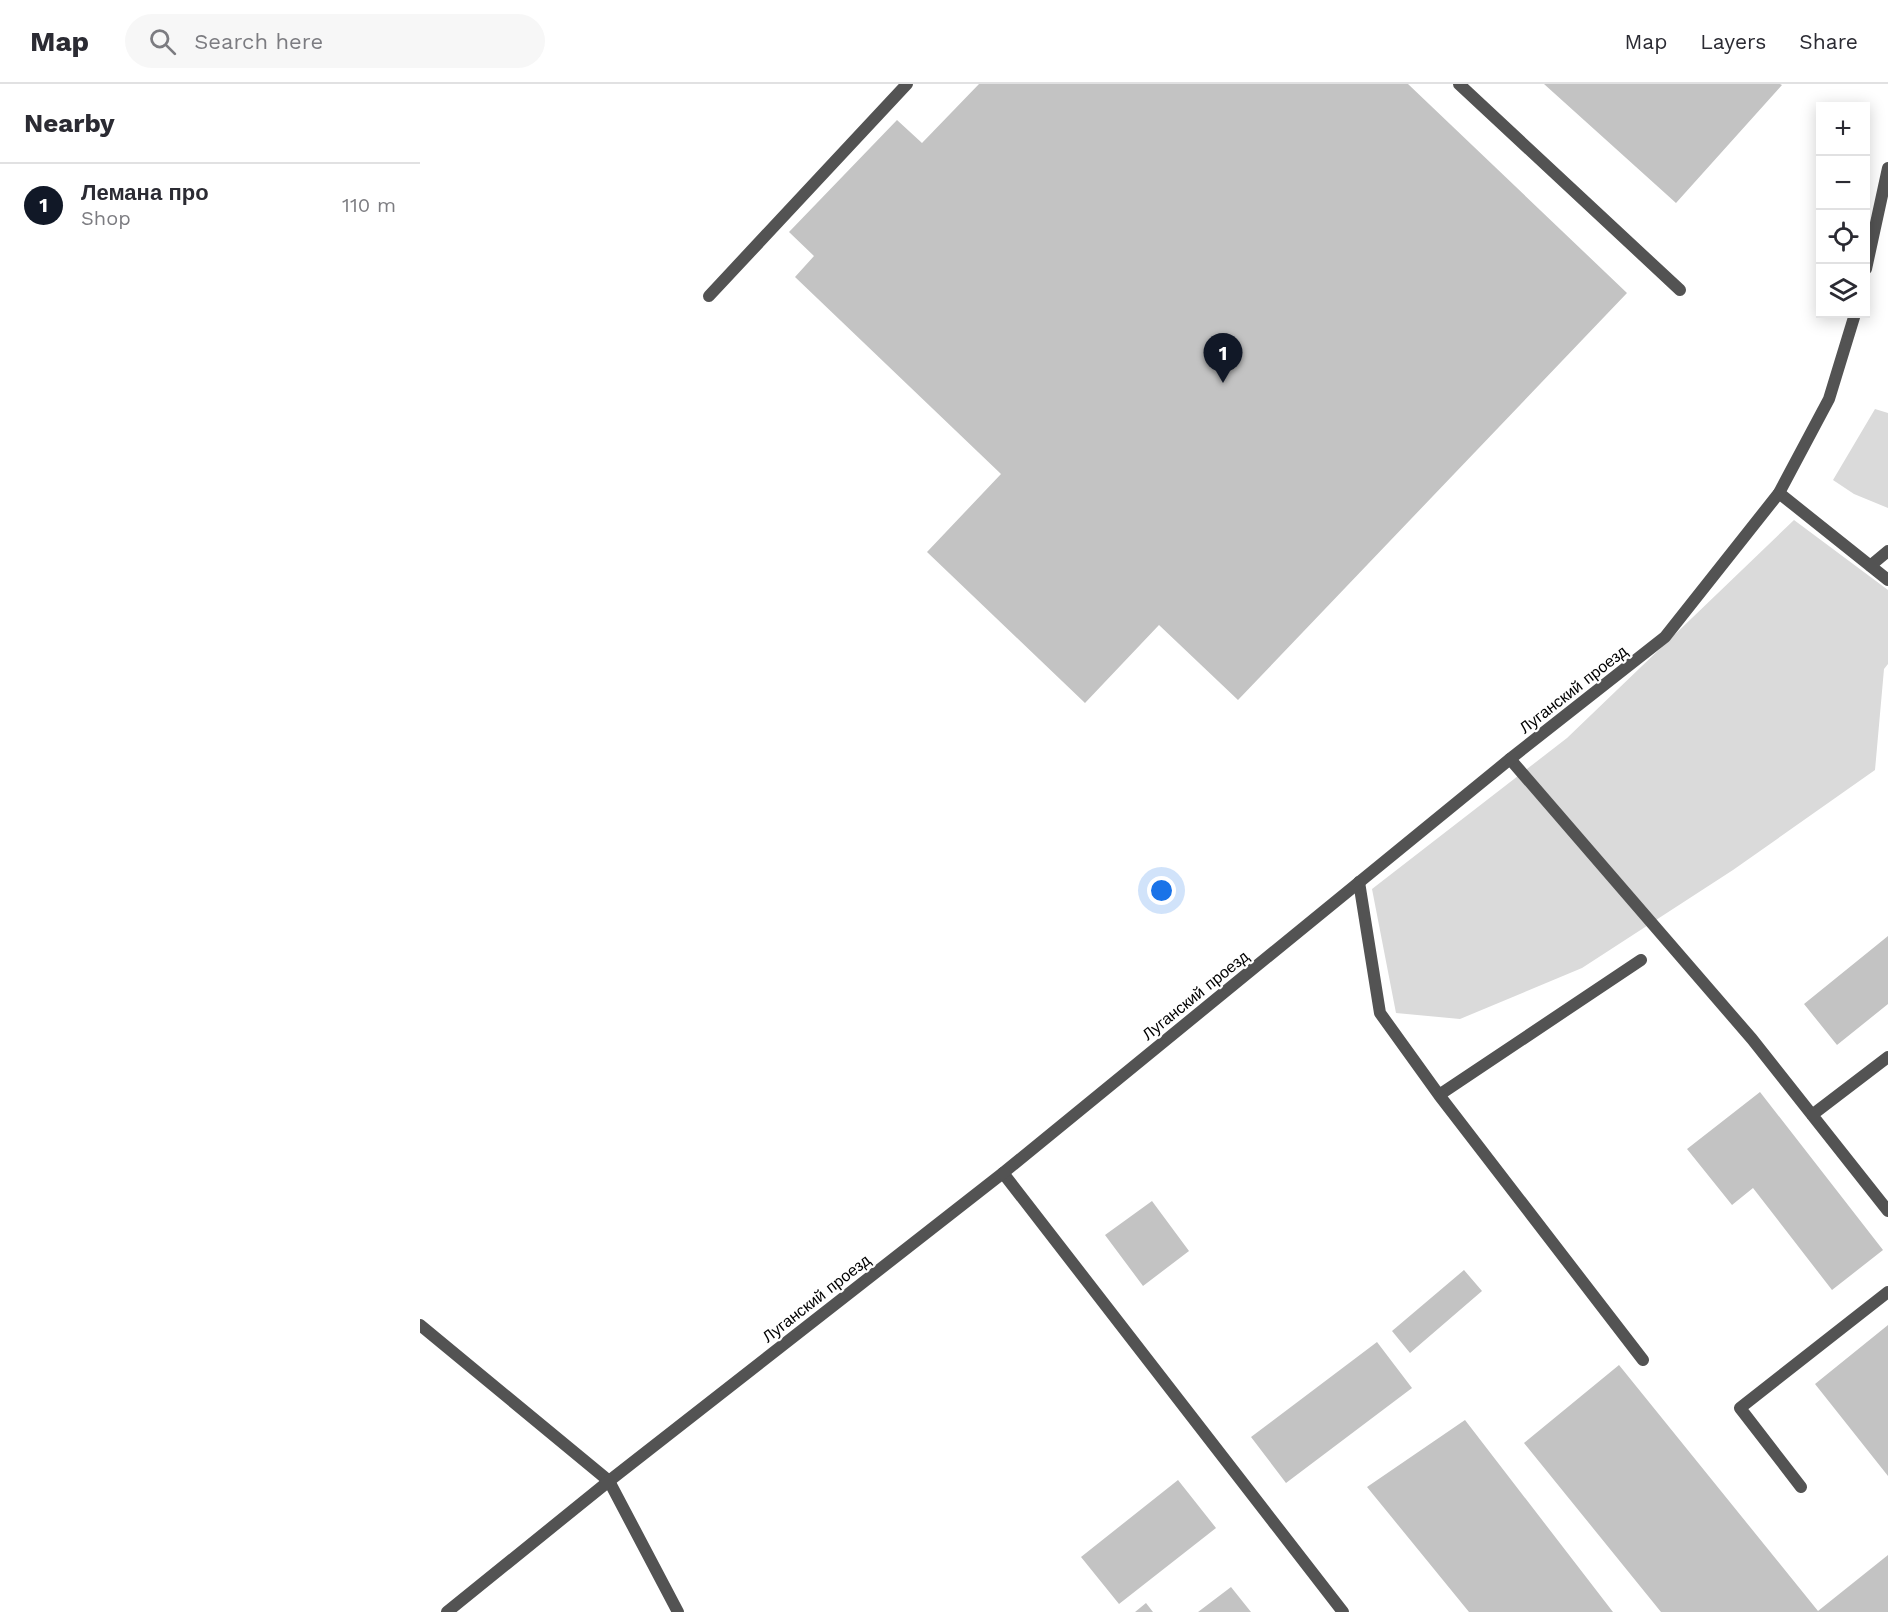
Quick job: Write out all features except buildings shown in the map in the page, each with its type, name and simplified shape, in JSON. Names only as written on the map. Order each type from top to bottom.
[{"type":"street","points":[[709,296],[907,84]]},
{"type":"street","points":[[1459,84],[1680,290]]},
{"type":"street","points":[[1867,264],[1888,168]]},
{"type":"street","name":"Луганский проезд","points":[[447,1612],[609,1481],[1004,1173],[1510,759],[1665,637],[1779,493],[1829,399],[1853,318]]},
{"type":"street","points":[[1779,493],[1888,580]]},
{"type":"street","points":[[1870,566],[1888,551]]},
{"type":"street","points":[[1510,759],[1752,1040],[1888,1211]]},
{"type":"street","points":[[1359,882],[1380,1013],[1440,1095],[1644,1360]]},
{"type":"street","points":[[1440,1095],[1641,960]]},
{"type":"street","points":[[1812,1115],[1888,1057]]},
{"type":"street","points":[[1004,1173],[1343,1612]]},
{"type":"street","points":[[1801,1487],[1740,1408],[1888,1292]]},
{"type":"street","points":[[420,1325],[609,1481],[678,1612]]},
{"type":"shaded area","points":[[1875,409],[1888,413],[1888,508],[1854,494],[1833,480]]},
{"type":"shaded area","points":[[1794,520],[1888,590],[1888,664],[1884,669],[1875,770],[1733,870],[1582,968],[1460,1019],[1396,1013],[1372,889],[1567,738]]},
{"type":"place","name":"Лемана про","points":[[1223,383]]}]
